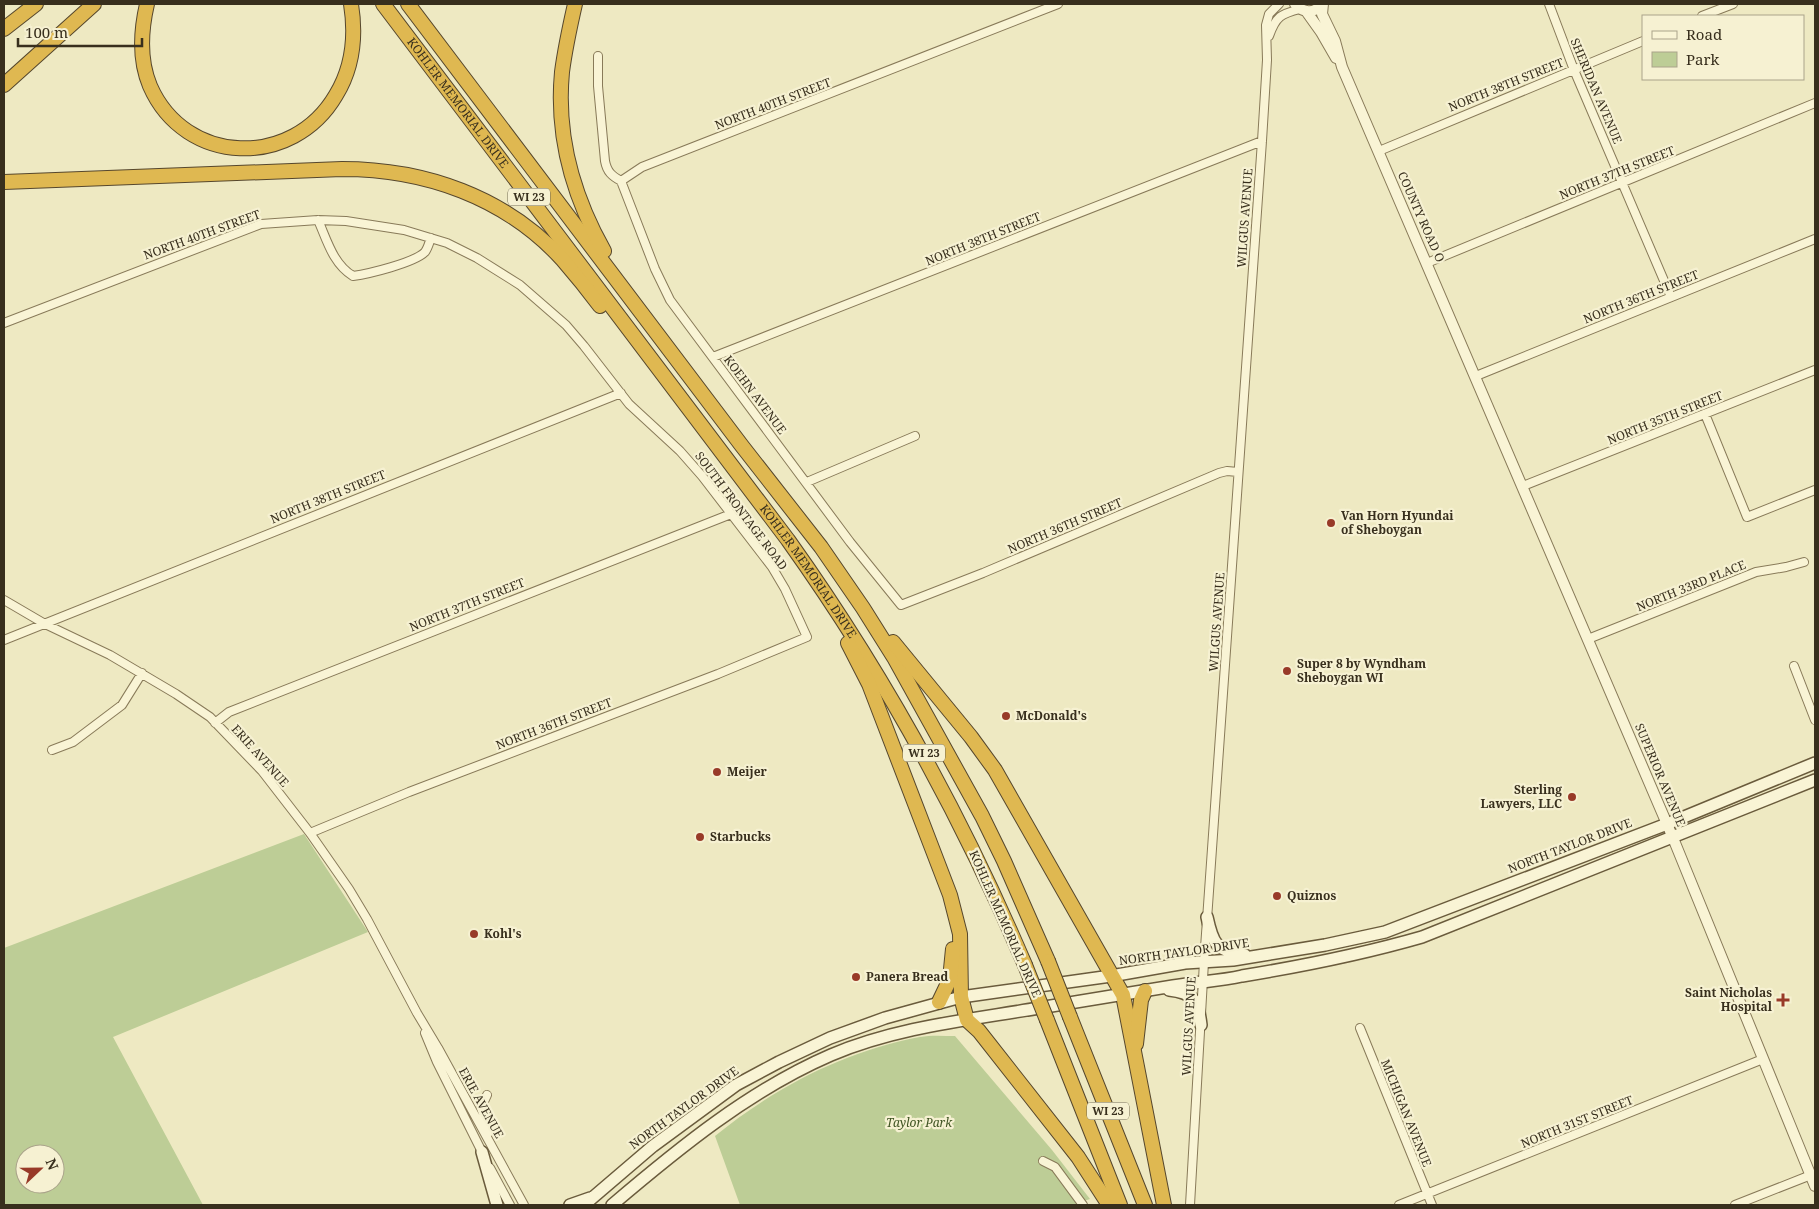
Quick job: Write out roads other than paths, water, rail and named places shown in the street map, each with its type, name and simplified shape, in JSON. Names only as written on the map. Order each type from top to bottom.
[{"type":"highway","points":[[4,29],[36,4]]},
{"type":"highway","points":[[4,85],[94,4]]},
{"type":"highway","points":[[146,4],[142,34],[144,65],[150,86],[160,104],[183,128],[202,140],[219,146],[240,148],[262,147],[280,143],[295,136],[316,121],[330,105],[344,78],[353,48],[354,32],[351,4]]},
{"type":"highway","name":"KOHLER MEMORIAL DRIVE","points":[[383,4],[799,554],[880,677],[934,773],[992,889],[1025,965],[1120,1205]]},
{"type":"highway","name":"KOHLER MEMORIAL DRIVE","points":[[408,4],[821,547],[895,659],[982,816],[1004,860],[1048,962],[1145,1205]]},
{"type":"highway","points":[[575,4],[562,70],[561,99],[563,133],[570,171],[578,198],[593,232],[665,344]]},
{"type":"highway","points":[[4,182],[350,169],[391,171],[434,181],[476,196],[517,220],[534,233],[561,259],[618,328],[675,390]]},
{"type":"highway","points":[[799,554],[861,667],[946,882],[958,922],[961,951],[961,997],[967,1020],[979,1031],[1078,1157],[1109,1205]]},
{"type":"highway","points":[[862,608],[972,737],[995,770],[1123,995],[1164,1205]]},
{"type":"highway","points":[[926,829],[953,937],[952,972],[939,1002]]},
{"type":"highway","points":[[1134,1052],[1139,1028],[1141,1000],[1151,990]]},
{"type":"main road","name":"NORTH TAYLOR DRIVE","points":[[584,1205],[591,1201],[653,1146],[715,1099],[744,1080],[830,1038],[884,1018],[961,997],[1185,964],[1259,956],[1325,946],[1385,932],[1667,824],[1815,763]]},
{"type":"main road","points":[[612,1205],[649,1174],[754,1096],[796,1071],[880,1037],[943,1023],[1241,977],[1381,949],[1422,937],[1815,780]]},
{"type":"main road","points":[[1207,917],[1212,937],[1217,945],[1234,952],[1259,956]]},
{"type":"main road","points":[[1151,990],[1181,991],[1193,998],[1199,1010],[1201,1025]]},
{"type":"main road","points":[[482,1152],[497,1205]]},
{"type":"main road","points":[[570,1205],[591,1201]]},
{"type":"street","name":"NORTH 40TH STREET","points":[[621,181],[642,167],[1047,6],[1058,4]]},
{"type":"street","name":"WILGUS AVENUE","points":[[1190,1205],[1207,917],[1262,142],[1267,40],[1266,25],[1268,17],[1279,4]]},
{"type":"street","points":[[1300,8],[1316,10],[1323,4]]},
{"type":"street","name":"COUNTY ROAD O","points":[[1323,4],[1322,14],[1335,41],[1342,67]]},
{"type":"street","name":"SHERIDAN AVENUE","points":[[1549,4],[1574,70],[1671,297]]},
{"type":"street","points":[[1705,15],[1733,4]]},
{"type":"street","name":"WILGUS AVENUE","points":[[1267,40],[1272,26],[1278,17],[1300,8]]},
{"type":"street","name":"COUNTY ROAD O","points":[[1300,8],[1321,32],[1342,67],[1476,376]]},
{"type":"street","name":"NORTH 38TH STREET","points":[[1379,152],[1642,41]]},
{"type":"street","points":[[598,56],[598,86],[605,161],[609,172],[613,177],[621,181]]},
{"type":"street","name":"NORTH 37TH STREET","points":[[1427,263],[1815,103]]},
{"type":"street","name":"NORTH 38TH STREET","points":[[713,357],[1262,142]]},
{"type":"street","name":"KOEHN AVENUE","points":[[621,181],[655,269],[670,300],[850,542],[901,605]]},
{"type":"street","name":"NORTH 40TH STREET","points":[[4,323],[261,224],[318,220]]},
{"type":"street","points":[[318,220],[341,267],[353,276],[364,275],[395,266],[422,254],[426,251],[431,238]]},
{"type":"street","name":"SOUTH FRONTAGE ROAD","points":[[318,220],[346,221],[389,228],[447,243],[477,258],[513,280],[547,307],[584,346],[629,404],[690,461],[772,567],[785,589],[807,637]]},
{"type":"street","name":"NORTH 36TH STREET","points":[[1476,376],[1815,239]]},
{"type":"street","name":"NORTH 35TH STREET","points":[[1523,486],[1815,370]]},
{"type":"street","name":"SUPERIOR AVENUE","points":[[1476,376],[1673,838],[1815,1186]]},
{"type":"street","name":"NORTH 38TH STREET","points":[[4,640],[621,394]]},
{"type":"street","points":[[1705,414],[1746,517],[1815,490]]},
{"type":"street","points":[[806,482],[915,436]]},
{"type":"street","name":"NORTH 36TH STREET","points":[[901,605],[983,573],[1219,473],[1238,472]]},
{"type":"street","name":"NORTH 37TH STREET","points":[[215,723],[222,716],[238,708],[731,514]]},
{"type":"street","name":"NORTH 33RD PLACE","points":[[1588,639],[1756,572],[1804,562]]},
{"type":"street","name":"ERIE AVENUE","points":[[4,600],[45,624],[95,647],[176,694],[215,723],[262,771],[310,833],[349,889],[508,1173],[524,1205]]},
{"type":"street","name":"NORTH 36TH STREET","points":[[310,833],[403,795],[718,674],[807,637]]},
{"type":"street","points":[[1794,666],[1815,720]]},
{"type":"street","points":[[52,750],[73,742],[122,705],[142,673]]},
{"type":"street","name":"ERIE AVENUE","points":[[417,1013],[437,1062],[510,1205]]},
{"type":"street","name":"MICHIGAN AVENUE","points":[[1360,1028],[1432,1205]]},
{"type":"street","name":"NORTH 31ST STREET","points":[[1399,1205],[1763,1059]]},
{"type":"street","points":[[487,1095],[482,1103],[481,1111],[508,1173]]},
{"type":"street","points":[[1043,1161],[1055,1167],[1084,1205]]},
{"type":"street","points":[[1735,1205],[1811,1175]]},
{"type":"place","name":"Van Horn Hyundai of Sheboygan","points":[[1331,523]]},
{"type":"place","name":"Super 8 by Wyndham Sheboygan WI","points":[[1287,671]]},
{"type":"place","name":"McDonald's","points":[[1006,716]]},
{"type":"place","name":"Meijer","points":[[717,772]]},
{"type":"place","name":"Sterling Lawyers, LLC","points":[[1572,797]]},
{"type":"place","name":"Starbucks","points":[[700,837]]},
{"type":"place","name":"Quiznos","points":[[1277,896]]},
{"type":"place","name":"Kohl's","points":[[474,934]]},
{"type":"place","name":"Panera Bread","points":[[856,977]]},
{"type":"place","name":"Saint Nicholas Hospital","points":[[1783,1000]]},
{"type":"park label","name":"Taylor Park","points":[[919,1123]]}]
